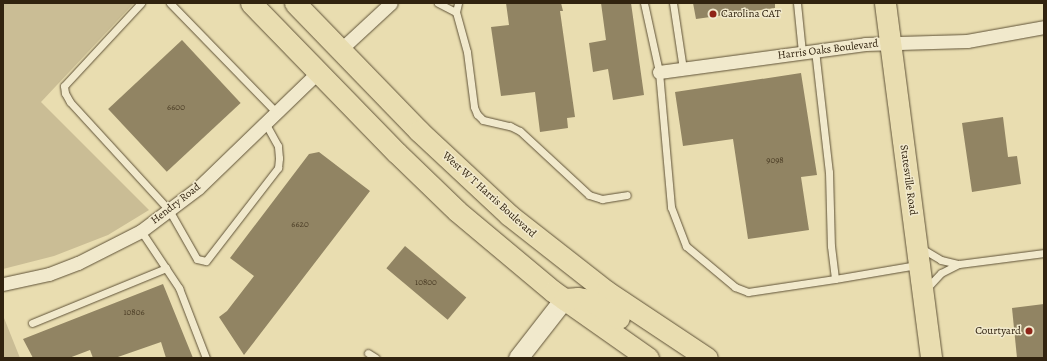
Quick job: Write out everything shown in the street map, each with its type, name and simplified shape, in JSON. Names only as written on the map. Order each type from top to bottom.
[{"type":"main road","points":[[251,3],[397,153],[452,206],[564,299],[648,358]]},
{"type":"main road","name":"West W T Harris Boulevard","points":[[295,3],[448,160],[509,215],[606,291],[707,358]]},
{"type":"main road","name":"Statesville Road","points":[[885,3],[931,358]]},
{"type":"main road","points":[[518,358],[564,299],[584,298],[597,303],[631,326],[684,358]]},
{"type":"street","points":[[340,50],[391,3]]},
{"type":"street","name":"Harris Oaks Boulevard","points":[[659,72],[865,44],[967,41],[1044,27]]},
{"type":"street","name":"Hendry Road","points":[[3,284],[49,274],[78,263],[141,231],[198,188],[318,72]]},
{"type":"lane","points":[[141,3],[64,86],[70,102],[169,210],[197,259],[206,261],[278,168],[278,146],[265,123]]},
{"type":"lane","points":[[170,3],[276,112]]},
{"type":"lane","points":[[438,3],[456,12]]},
{"type":"lane","points":[[458,3],[456,12],[467,52],[474,107],[477,114],[483,120],[510,126],[520,131],[589,195],[602,199],[627,195]]},
{"type":"lane","points":[[644,3],[659,72],[671,207],[686,246],[735,287],[748,292],[835,279],[918,255],[958,264],[1044,253]]},
{"type":"lane","points":[[673,3],[683,69]]},
{"type":"lane","points":[[797,3],[809,51],[829,172],[831,246],[835,279]]},
{"type":"lane","points":[[141,231],[179,288],[206,358]]},
{"type":"lane","points":[[923,292],[941,274],[958,264]]},
{"type":"lane","points":[[32,323],[166,268]]},
{"type":"lane","points":[[368,353],[376,358]]},
{"type":"shaded area","points":[[3,3],[134,3],[41,102],[149,210],[108,235],[54,256],[3,269]]},
{"type":"shaded area","points":[[3,317],[4,318],[20,358],[3,358]]},
{"type":"building","points":[[506,3],[561,3],[563,11],[560,11],[575,117],[567,118],[568,128],[540,132],[535,92],[501,96],[491,27],[509,25]]},
{"type":"building","points":[[601,3],[631,3],[644,95],[613,100],[608,69],[593,72],[589,43],[606,40]]},
{"type":"building","name":"Carolina CAT","points":[[693,3],[775,3],[775,8],[696,19]]},
{"type":"building","points":[[182,40],[241,103],[167,172],[108,109]]},
{"type":"building","points":[[801,73],[817,175],[801,177],[809,230],[748,239],[733,139],[683,146],[675,92]]},
{"type":"building","points":[[1003,117],[1008,157],[1017,156],[1021,184],[972,192],[962,123]]},
{"type":"building","points":[[319,152],[370,191],[244,355],[219,317],[227,311],[254,276],[230,258],[309,154]]},
{"type":"building","points":[[405,246],[466,297],[448,320],[386,268]]},
{"type":"building","points":[[163,284],[193,358],[166,358],[161,342],[115,358],[93,358],[90,350],[69,358],[33,358],[23,339]]},
{"type":"building","name":"Courtyard","points":[[1044,304],[1044,358],[1017,358],[1012,308]]},
{"type":"place","name":"Carolina CAT","points":[[713,14]]},
{"type":"place","name":"Courtyard","points":[[1029,331]]}]
